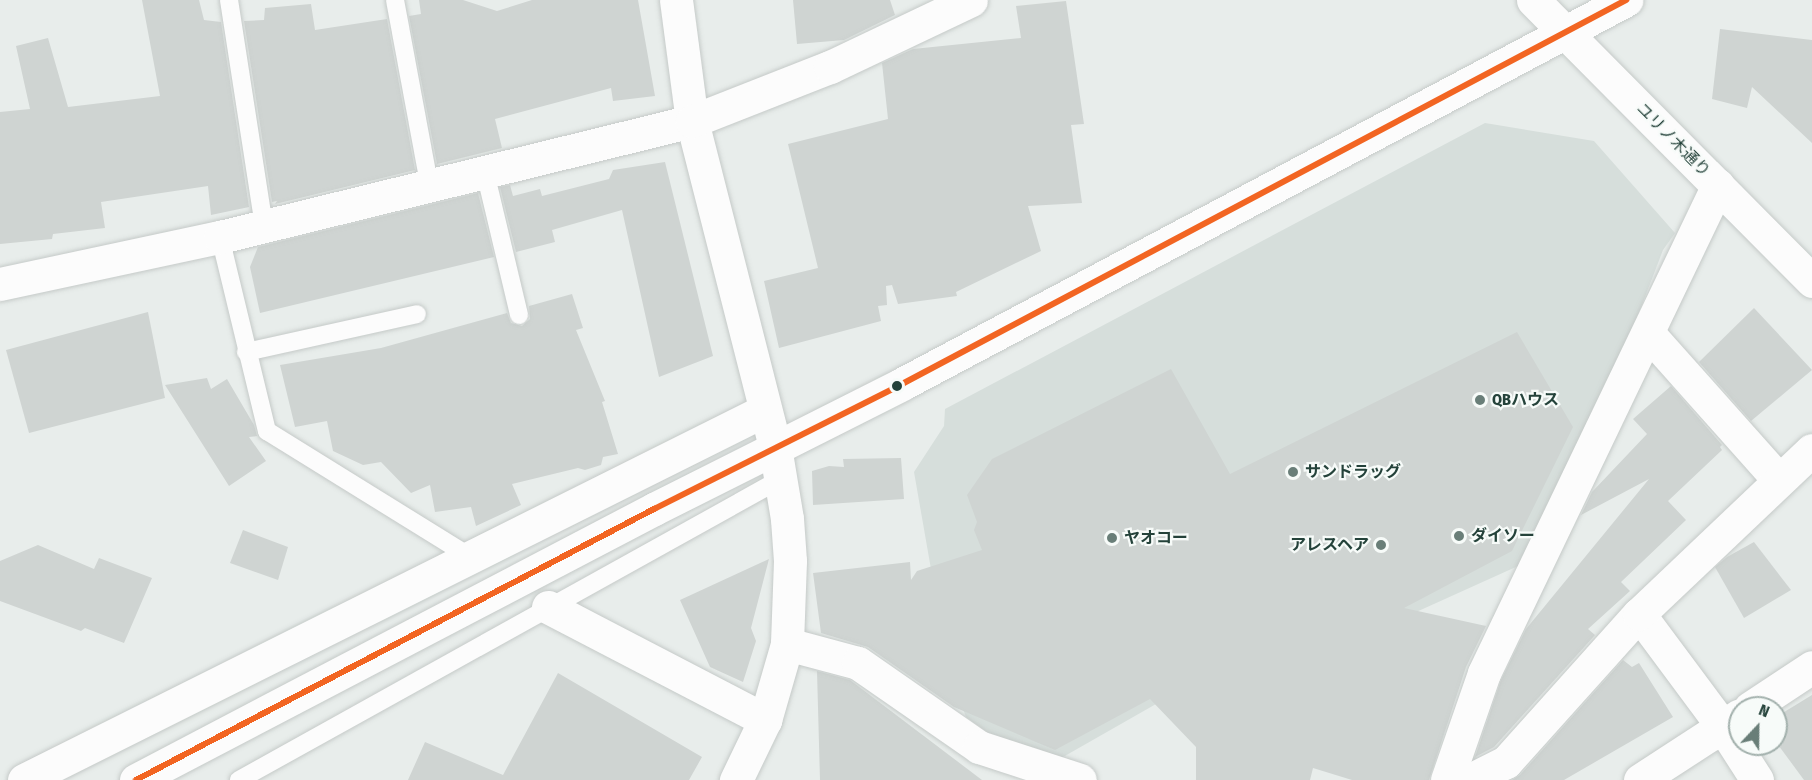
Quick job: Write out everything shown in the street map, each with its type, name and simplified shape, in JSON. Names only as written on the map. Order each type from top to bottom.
[{"type":"street","points":[[676,0],[692,121],[774,447],[781,479],[790,561],[787,644],[765,720],[736,780]]},
{"type":"street","points":[[0,284],[264,227],[429,184],[692,121],[830,67],[971,0]]},
{"type":"street","name":"ユリノ木通り","points":[[1533,0],[1812,281]]},
{"type":"street","points":[[138,779],[774,447],[902,384],[1626,0]]},
{"type":"street","points":[[1447,780],[1484,673],[1648,333],[1695,229],[1718,186]]},
{"type":"street","points":[[1648,333],[1779,480]]},
{"type":"street","points":[[24,780],[765,410]]},
{"type":"street","points":[[1470,780],[1506,762],[1639,614],[1812,450]]},
{"type":"street","points":[[548,607],[765,720]]},
{"type":"street","points":[[1639,614],[1728,718]]},
{"type":"street","points":[[787,644],[858,663],[979,747],[1047,775],[1080,780]]},
{"type":"street","points":[[1768,696],[1812,667]]},
{"type":"street","points":[[1641,780],[1728,723]]},
{"type":"street","points":[[1746,756],[1757,780]]},
{"type":"lane","points":[[229,0],[264,227]]},
{"type":"lane","points":[[395,0],[429,184]]},
{"type":"lane","points":[[485,172],[519,315]]},
{"type":"lane","points":[[220,237],[246,352],[267,431],[470,557]]},
{"type":"lane","points":[[246,352],[417,314]]},
{"type":"lane","points":[[239,780],[781,479]]},
{"type":"shaded area","points":[[1485,123],[1594,141],[1675,233],[1663,250],[1616,372],[1518,566],[1414,613],[1156,704],[1056,761],[987,732],[966,717],[949,672],[914,472],[944,426],[945,409]]},
{"type":"building","points":[[142,0],[199,0],[204,20],[221,22],[249,207],[211,215],[208,186],[101,202],[105,228],[53,234],[52,239],[0,244],[0,112],[30,109],[16,46],[48,38],[68,107],[160,96]]},
{"type":"building","points":[[419,0],[463,0],[497,11],[532,0],[638,0],[655,96],[613,101],[611,88],[495,119],[502,148],[437,164],[409,16],[421,14]]},
{"type":"building","points":[[793,0],[890,0],[895,15],[844,40],[797,44]]},
{"type":"building","points":[[1066,1],[1084,124],[1071,125],[1082,203],[1028,206],[1041,251],[956,292],[957,296],[898,304],[892,285],[886,286],[887,305],[878,306],[881,321],[779,348],[764,281],[818,268],[788,144],[888,119],[882,63],[913,49],[1021,38],[1016,6]]},
{"type":"building","points":[[311,4],[315,30],[387,19],[415,170],[275,204],[277,201],[272,202],[244,21],[264,20],[265,8]]},
{"type":"building","points":[[1720,29],[1812,40],[1812,143],[1752,87],[1747,108],[1712,99]]},
{"type":"building","points":[[665,162],[713,356],[659,377],[622,210],[552,230],[555,242],[516,252],[500,187],[510,185],[513,196],[540,189],[542,196],[609,179],[613,170]]},
{"type":"building","points":[[478,193],[494,257],[260,313],[250,267],[258,247]]},
{"type":"building","points":[[572,294],[583,328],[576,330],[605,401],[602,402],[618,454],[603,457],[601,465],[585,470],[578,468],[512,484],[521,505],[476,526],[471,507],[435,512],[430,485],[411,493],[381,462],[363,465],[333,451],[327,421],[295,427],[280,365],[381,348],[507,313],[511,323],[522,326],[530,319],[529,306]]},
{"type":"building","points":[[1754,308],[1812,370],[1751,421],[1699,362]]},
{"type":"building","points":[[148,312],[165,398],[29,433],[6,350]]},
{"type":"building","points":[[1517,332],[1573,427],[1512,551],[1404,608],[1486,626],[1466,667],[1429,780],[1352,780],[1313,768],[1310,780],[1196,780],[1196,747],[1150,699],[1055,750],[954,707],[868,647],[821,633],[813,573],[910,562],[911,580],[917,571],[982,550],[974,530],[977,522],[967,495],[992,459],[1171,369],[1230,474]]},
{"type":"building","points":[[207,378],[211,389],[227,379],[254,425],[257,436],[249,437],[266,461],[229,486],[165,385]]},
{"type":"building","points":[[1671,386],[1722,445],[1720,447],[1722,450],[1668,501],[1686,520],[1621,582],[1630,591],[1588,629],[1595,635],[1494,747],[1475,757],[1501,680],[1526,629],[1649,479],[1581,515],[1592,492],[1647,434],[1633,419]]},
{"type":"building","points":[[901,458],[904,499],[813,505],[812,471],[829,466],[844,467],[843,459]]},
{"type":"building","points":[[243,530],[288,547],[278,580],[230,563]]},
{"type":"building","points":[[1754,542],[1791,590],[1744,618],[1715,567],[1727,557]]},
{"type":"building","points":[[38,545],[94,569],[99,558],[152,578],[124,643],[85,628],[81,631],[0,601],[0,561]]},
{"type":"building","points":[[769,559],[751,628],[756,641],[743,682],[710,667],[680,600]]},
{"type":"building","points":[[1623,660],[1632,667],[1639,663],[1673,717],[1564,780],[1512,780],[1520,775]]},
{"type":"building","points":[[817,671],[850,680],[982,780],[820,780]]},
{"type":"building","points":[[558,673],[702,757],[689,780],[408,780],[425,742],[503,775]]},
{"type":"building","points":[[1812,695],[1812,780],[1804,780],[1786,756],[1788,710]]},
{"type":"transit line","points":[[136,780],[654,509],[902,384],[1626,0]]},
{"type":"place","name":"QBハウス","points":[[1480,400]]},
{"type":"place","name":"サンドラッグ","points":[[1293,472]]},
{"type":"place","name":"ダイソー","points":[[1459,536]]},
{"type":"place","name":"ヤオコー","points":[[1112,538]]},
{"type":"place","name":"アレスヘア","points":[[1381,545]]}]
